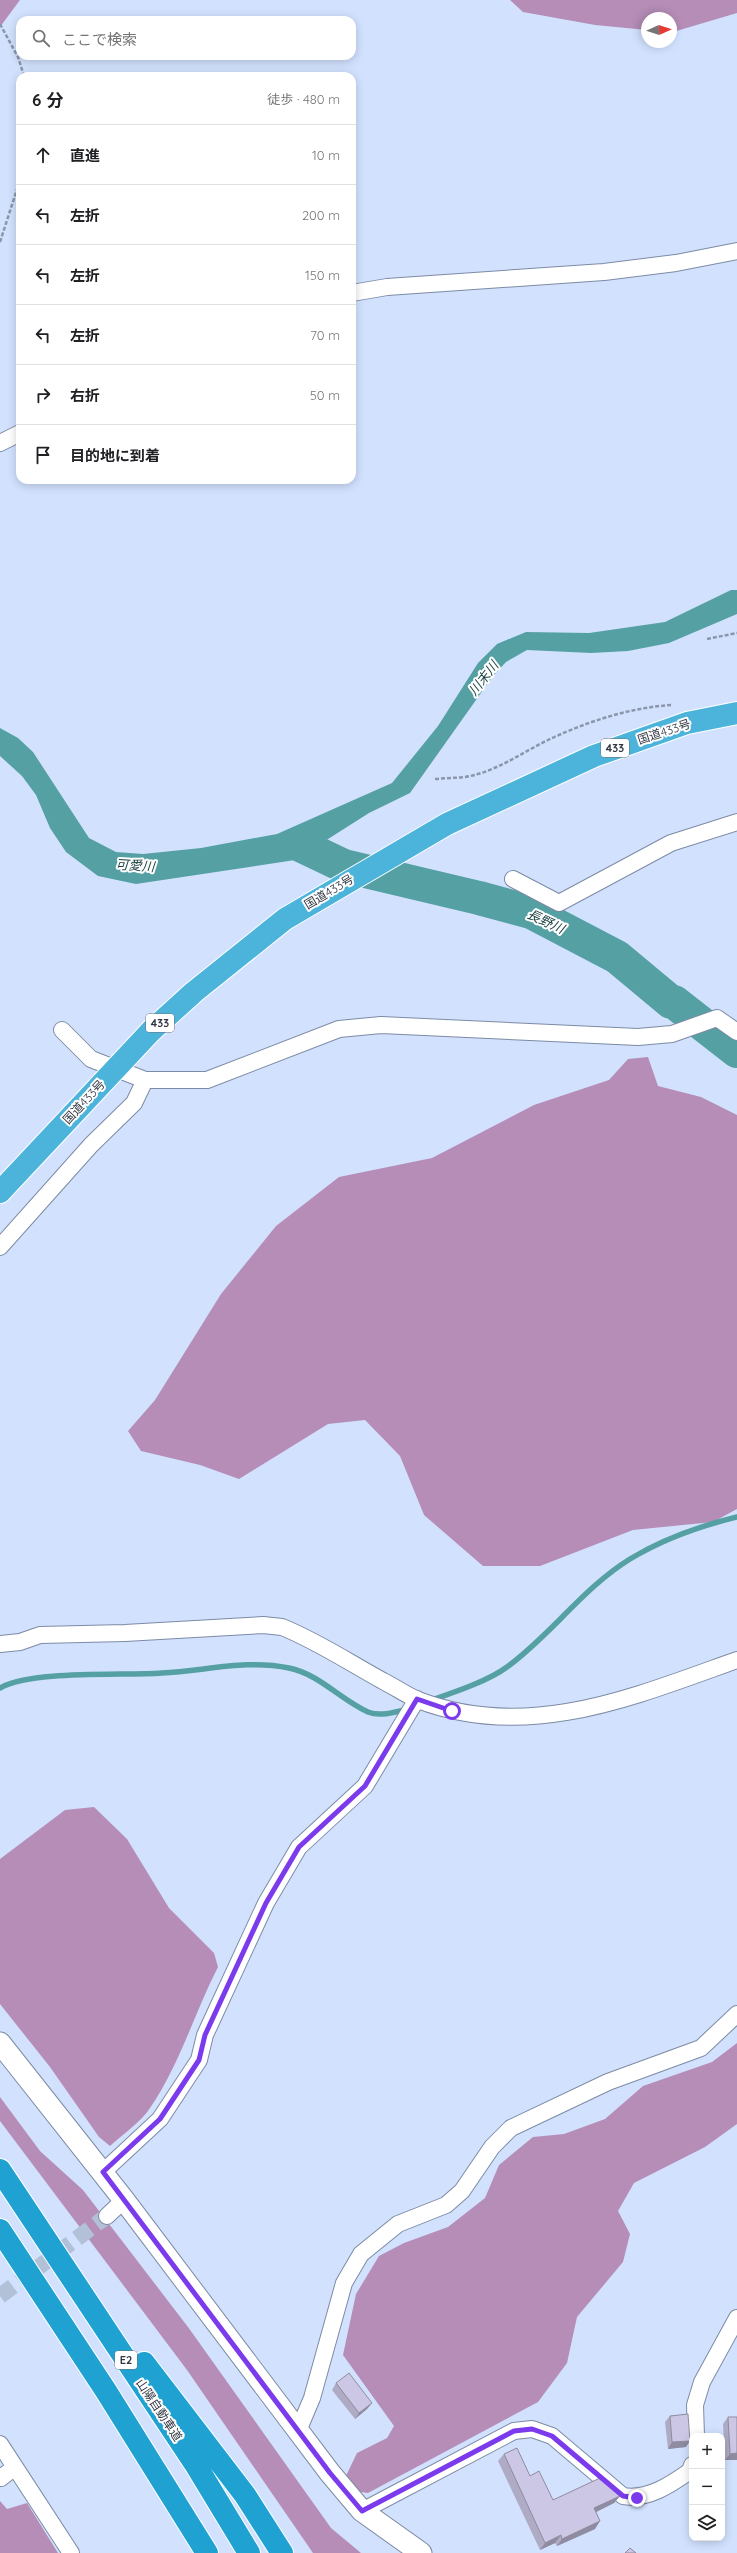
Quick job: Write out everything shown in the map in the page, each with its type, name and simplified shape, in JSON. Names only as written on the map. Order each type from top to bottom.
[{"type":"highway","name":"国道433号","points":[[0,1192],[151,1031],[239,954],[285,919],[416,841],[492,802],[594,756],[687,723],[737,713]]},
{"type":"highway","name":"山陽自動車道","points":[[0,2170],[197,2467],[249,2553]]},
{"type":"highway","points":[[22,2203],[245,2495],[282,2553]]},
{"type":"highway","points":[[0,2230],[106,2391],[207,2553]]},
{"type":"highway","points":[[106,2391],[198,2553]]},
{"type":"street","points":[[356,292],[387,287],[604,272],[676,263],[737,251]]},
{"type":"street","points":[[0,443],[16,436]]},
{"type":"street","points":[[513,879],[559,903],[671,843],[737,822]]},
{"type":"street","points":[[62,1030],[91,1059],[144,1080],[207,1080],[339,1029],[381,1025],[638,1037],[672,1034],[717,1018],[737,1032]]},
{"type":"street","points":[[0,1246],[91,1144],[134,1103],[144,1080]]},
{"type":"street","points":[[0,1644],[20,1642],[40,1635],[125,1634],[263,1625],[282,1627],[417,1699],[452,1711],[482,1716],[532,1717],[578,1712],[619,1702],[737,1660]]},
{"type":"street","points":[[103,2172],[160,2119],[199,2060],[205,2035],[266,1903],[299,1847],[365,1786],[417,1699]]},
{"type":"street","points":[[298,2431],[312,2398],[344,2283],[361,2254],[398,2224],[446,2205],[462,2191],[492,2147],[511,2128],[608,2082],[701,2048],[737,2014]]},
{"type":"street","points":[[0,2043],[103,2172],[298,2431],[362,2511],[421,2553]]},
{"type":"street","points":[[107,2216],[124,2200]]},
{"type":"street","points":[[696,2433],[695,2405],[702,2382],[737,2318]]},
{"type":"street","points":[[362,2511],[514,2431],[532,2429],[552,2436],[623,2496],[637,2498],[667,2486],[690,2471],[691,2469]]},
{"type":"street","points":[[0,2444],[71,2553]]},
{"type":"street","points":[[0,2476],[1,2478],[15,2467]]},
{"type":"path","points":[[0,24],[16,53]]},
{"type":"path","points":[[19,60],[23,72]]},
{"type":"path","points":[[0,242],[16,192]]},
{"type":"path","points":[[707,639],[737,633]]},
{"type":"path","points":[[435,779],[465,777],[483,772],[507,763],[548,740],[584,726],[646,707],[674,705]]},
{"type":"shaded area","points":[[0,0],[20,0],[0,27]]},
{"type":"shaded area","points":[[510,0],[737,0],[737,13],[677,31],[677,12],[641,12],[641,29],[595,25],[523,12]]},
{"type":"shaded area","points":[[648,1057],[658,1086],[701,1097],[737,1115],[737,1509],[713,1522],[633,1530],[540,1566],[483,1566],[424,1515],[400,1456],[365,1420],[328,1424],[239,1479],[200,1465],[141,1451],[128,1431],[155,1400],[221,1294],[276,1226],[339,1177],[432,1158],[534,1105],[609,1080],[628,1059]]},
{"type":"shaded area","points":[[94,1807],[127,1839],[169,1908],[214,1953],[218,1967],[161,2091],[142,2118],[110,2146],[99,2137],[50,2067],[0,2004],[0,1859],[65,1810]]},
{"type":"shaded area","points":[[737,2043],[737,2124],[705,2147],[634,2183],[618,2211],[630,2234],[623,2262],[577,2317],[567,2363],[538,2402],[368,2493],[354,2491],[345,2478],[357,2453],[387,2438],[394,2426],[343,2355],[356,2294],[379,2256],[404,2243],[448,2227],[485,2198],[499,2165],[533,2137],[564,2134],[605,2119],[643,2086],[712,2062]]},
{"type":"shaded area","points":[[0,2097],[40,2151],[83,2190],[188,2327],[331,2528],[361,2553],[313,2553],[187,2370],[0,2121]]},
{"type":"shaded area","points":[[0,2501],[7,2509],[27,2503],[58,2553],[0,2553]]},
{"type":"water","points":[[731,590],[737,590],[737,614],[669,643],[628,651],[591,653],[527,650],[506,662],[493,676],[410,793],[369,813],[295,860],[136,884],[98,876],[66,852],[50,828],[36,795],[22,776],[0,756],[0,728],[18,738],[33,752],[89,838],[116,852],[143,854],[201,848],[277,834],[392,783],[438,726],[478,663],[497,644],[526,632],[589,633],[665,622]]},
{"type":"building","points":[[349,2373],[372,2403],[359,2413],[336,2383]]},
{"type":"building","points":[[688,2414],[689,2441],[672,2442],[670,2416]]},
{"type":"building","points":[[728,2417],[737,2417],[737,2453],[730,2454]]},
{"type":"building","points":[[517,2448],[530,2476],[539,2471],[553,2500],[600,2478],[620,2496],[594,2508],[600,2521],[562,2539],[561,2535],[545,2543],[504,2454]]},
{"type":"building","points":[[630,2548],[636,2553],[625,2553]]},
{"type":"waterway","name":"長野川","points":[[302,846],[344,866],[531,912],[617,957],[671,1002],[674,1002],[737,1051]]},
{"type":"waterway","points":[[432,1700],[461,1690],[507,1667],[538,1641],[582,1597],[630,1559],[655,1545],[682,1534],[737,1517]]},
{"type":"waterway","points":[[0,1688],[15,1682],[55,1676],[145,1674],[178,1672],[226,1666],[257,1665],[289,1668],[300,1671],[320,1681],[348,1701],[368,1712],[388,1714],[407,1709]]},
{"type":"tunnel","points":[[0,2296],[107,2216]]},
{"type":"route","points":[[452,1711],[417,1699],[365,1786],[338,1813],[299,1847],[266,1903],[205,2035],[199,2060],[160,2119],[103,2172],[330,2473],[362,2511],[514,2431],[532,2429],[552,2436],[623,2496],[637,2498]]},
{"type":"water label","name":"川末川","points":[[483,678]]},
{"type":"water label","name":"可愛川","points":[[135,865]]}]
